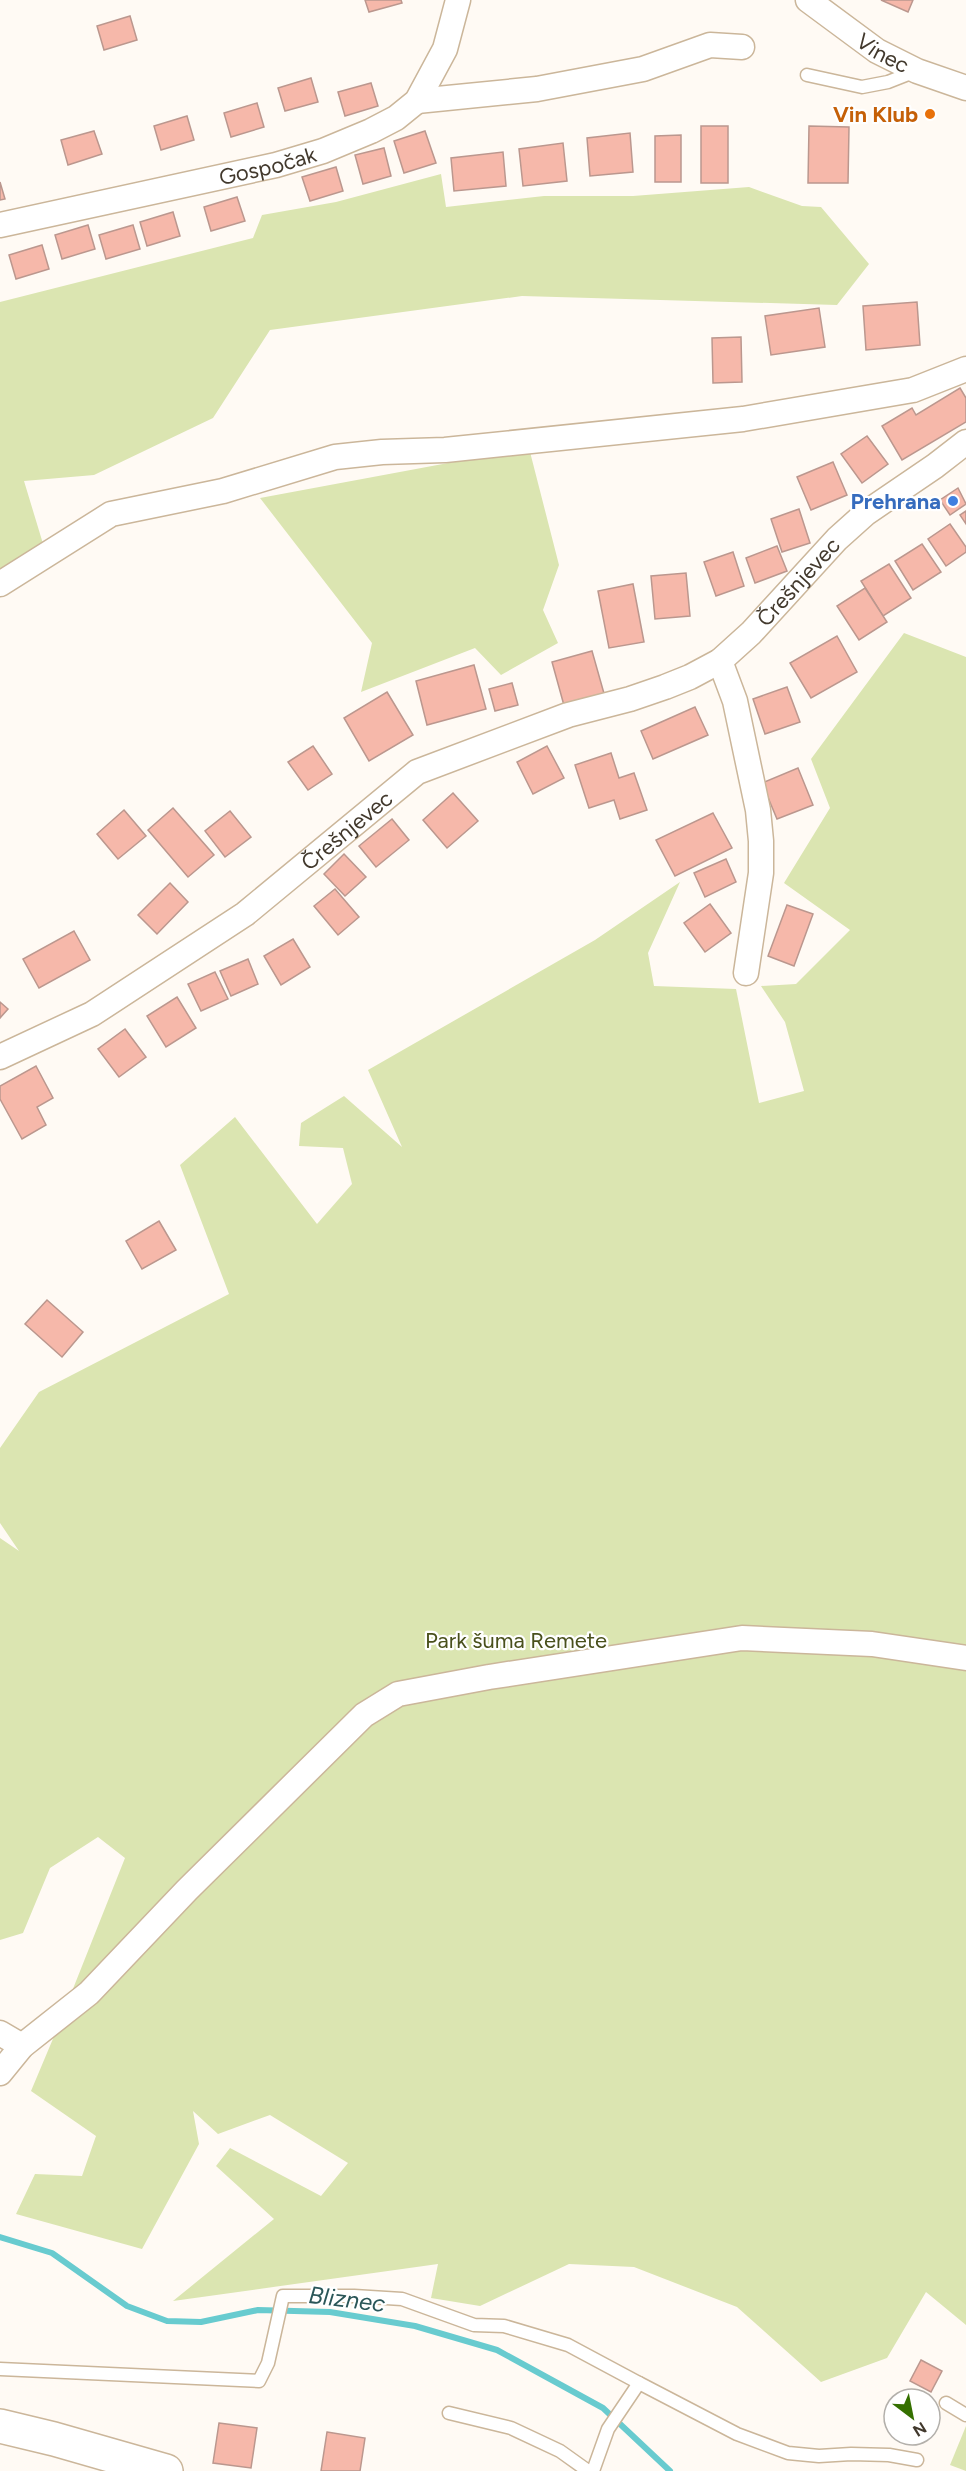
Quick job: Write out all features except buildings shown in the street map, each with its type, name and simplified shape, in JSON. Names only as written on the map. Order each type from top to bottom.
[{"type":"street","name":"Gospočak","points":[[0,225],[276,165],[324,151],[371,131],[396,118],[417,101],[445,49],[458,0]]},
{"type":"street","name":"Vinec","points":[[808,0],[877,51],[917,71],[966,88]]},
{"type":"street","points":[[417,101],[537,89],[643,69],[710,45],[742,47]]},
{"type":"street","points":[[0,584],[111,514],[223,491],[335,457],[382,452],[445,450],[743,419],[913,390],[966,369]]},
{"type":"street","name":"Črešnjevec","points":[[0,1057],[92,1014],[245,914],[417,772],[568,715],[656,690],[690,677],[720,661],[751,633],[837,539],[866,513],[966,442]]},
{"type":"street","points":[[720,661],[735,701],[758,810],[761,841],[761,873],[746,973]]},
{"type":"street","points":[[0,2073],[22,2046],[89,1993],[187,1890],[364,1715],[398,1694],[489,1677],[742,1638],[872,1644],[966,1658]]},
{"type":"street","points":[[0,2033],[22,2046]]},
{"type":"street","points":[[0,2426],[166,2471]]},
{"type":"lane","points":[[807,75],[862,87],[888,82],[917,71]]},
{"type":"lane","points":[[0,2369],[259,2381],[268,2363],[283,2296],[402,2299],[474,2325],[504,2326],[568,2345],[737,2434],[788,2453],[819,2456],[889,2455],[917,2460]]},
{"type":"lane","points":[[593,2471],[608,2429],[639,2383]]},
{"type":"lane","points":[[946,2403],[966,2415]]},
{"type":"lane","points":[[449,2413],[511,2428],[560,2451],[588,2471]]},
{"type":"green space","points":[[441,174],[446,207],[544,196],[633,196],[749,187],[802,206],[821,207],[869,264],[837,305],[522,296],[270,330],[213,418],[94,475],[24,481],[44,547],[0,576],[0,302],[253,238],[262,215],[336,202]]},
{"type":"green space","points":[[529,448],[559,565],[543,610],[558,643],[501,675],[475,648],[361,692],[372,643],[260,498]]},
{"type":"green space","name":"Park šuma Remete","points":[[904,633],[966,657],[966,2325],[926,2292],[887,2358],[821,2382],[737,2307],[634,2267],[569,2264],[480,2306],[431,2298],[438,2264],[173,2301],[274,2219],[216,2166],[230,2148],[321,2196],[348,2163],[270,2115],[218,2134],[193,2111],[199,2144],[142,2249],[16,2214],[35,2174],[82,2176],[96,2136],[31,2091],[125,1858],[98,1837],[50,1868],[23,1933],[0,1940],[0,1538],[19,1551],[0,1523],[0,1448],[39,1392],[229,1294],[180,1165],[235,1117],[317,1224],[352,1184],[343,1148],[299,1146],[301,1123],[344,1096],[402,1147],[368,1070],[595,940],[680,882],[648,953],[654,986],[736,989],[759,1103],[804,1091],[785,1022],[761,986],[796,984],[850,930],[784,883],[830,808],[811,759]]},
{"type":"green space","points":[[966,2426],[966,2471],[950,2465]]},
{"type":"waterway","name":"Bliznec","points":[[0,2237],[52,2253],[127,2306],[167,2321],[201,2322],[258,2310],[330,2312],[415,2326],[497,2350],[603,2408],[670,2471]]},
{"type":"place","name":"Vin Klub","points":[[930,114]]},
{"type":"place","name":"Prehrana","points":[[953,501]]}]
